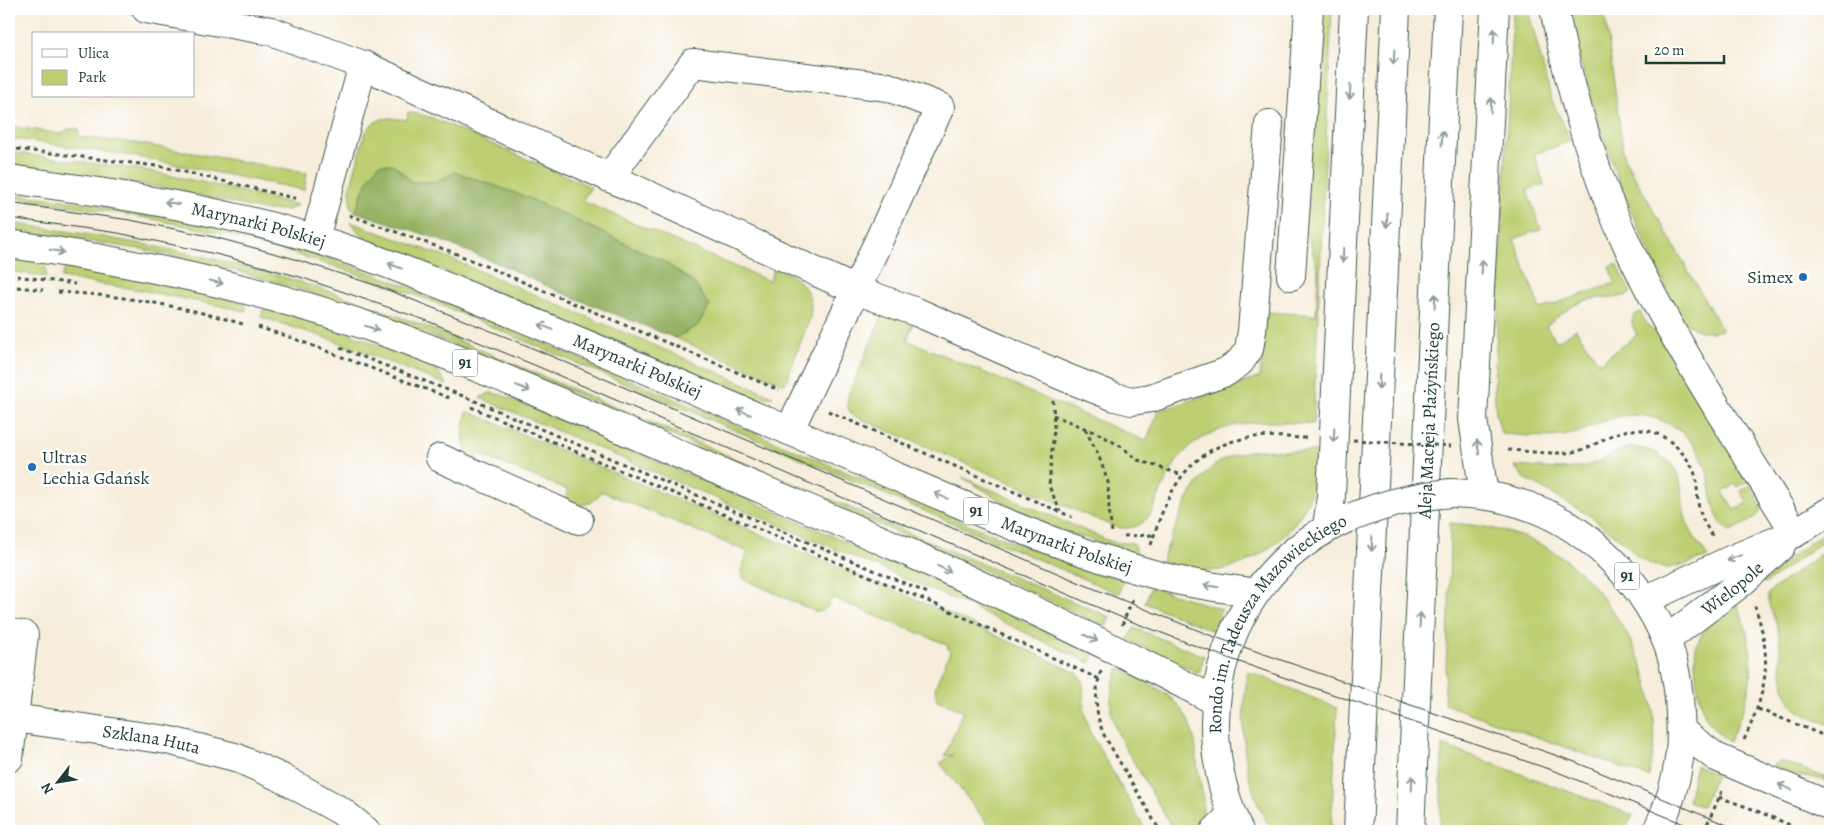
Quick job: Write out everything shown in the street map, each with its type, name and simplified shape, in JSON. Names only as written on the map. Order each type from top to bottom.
[{"type":"main road","points":[[146,9],[271,31],[363,65],[856,290],[918,313],[1062,376],[1115,397],[1132,400],[1151,398],[1226,372],[1240,362],[1249,348],[1269,124]]},
{"type":"main road","points":[[1291,276],[1309,9]]},
{"type":"main road","points":[[1338,523],[1331,496],[1354,9]]},
{"type":"main road","points":[[1358,831],[1396,9]]},
{"type":"main road","name":"Aleja Macieja Płażyńskiego","points":[[1410,831],[1448,9]]},
{"type":"main road","points":[[1484,495],[1473,419],[1495,9]]},
{"type":"main road","points":[[1554,9],[1567,68],[1581,118],[1603,184],[1629,249],[1690,363],[1795,533]]},
{"type":"main road","points":[[609,178],[693,63],[888,87],[940,106],[789,431]]},
{"type":"main road","points":[[315,238],[363,65]]},
{"type":"main road","name":"Marynarki Polskiej","points":[[9,178],[182,205],[230,215],[315,238],[400,268],[549,328],[986,515],[1096,556],[1168,578],[1255,593]]},
{"type":"main road","name":"91","points":[[9,244],[60,251],[181,274],[272,296],[382,331],[475,367],[900,548],[1103,644],[1216,701]]},
{"type":"main road","points":[[440,458],[579,520]]},
{"type":"main road","name":"Rondo im. Tadeusza Mazowieckiego","points":[[1228,826],[1216,759],[1214,730],[1216,701],[1224,657],[1236,626],[1255,593],[1270,574],[1288,557],[1338,523],[1376,508],[1410,498],[1451,493],[1484,495],[1512,501],[1538,510],[1579,533],[1609,556],[1628,577],[1644,600],[1666,640],[1675,670],[1681,731],[1680,757],[1676,780],[1670,801],[1657,831]]},
{"type":"main road","name":"Wielopole","points":[[1644,600],[1728,560],[1795,533],[1830,511]]},
{"type":"main road","name":"Wielopole","points":[[1666,640],[1742,582],[1795,533]]},
{"type":"main road","points":[[9,633],[24,635],[9,758]]},
{"type":"main road","name":"Szklana Huta","points":[[14,718],[167,740],[235,757],[282,778],[324,801],[341,811],[366,831]]},
{"type":"main road","points":[[1681,731],[1716,757],[1830,806]]},
{"type":"path","points":[[9,275],[80,284]]},
{"type":"path","points":[[9,286],[43,290]]},
{"type":"path","points":[[58,292],[86,293],[151,302],[243,324]]},
{"type":"path","points":[[258,327],[295,339],[452,399]]},
{"type":"path","points":[[338,347],[463,396],[930,594]]},
{"type":"path","points":[[1061,512],[1049,486],[1054,426],[1052,403],[1062,376]]},
{"type":"path","points":[[471,407],[937,605],[1098,680]]},
{"type":"path","points":[[1053,415],[1122,446],[1138,460],[1182,475]]},
{"type":"path","points":[[1085,429],[1098,454],[1108,482],[1113,536]]},
{"type":"path","points":[[1508,450],[1572,452],[1590,447],[1617,434],[1635,430],[1652,432],[1666,437],[1682,452],[1693,470],[1697,484],[1699,508],[1704,523],[1718,545]]},
{"type":"path","points":[[1149,550],[1171,492],[1182,475],[1195,461],[1222,443],[1255,436],[1312,438]]},
{"type":"path","points":[[1353,440],[1451,446]]},
{"type":"path","points":[[1121,629],[1136,591]]},
{"type":"path","points":[[1743,743],[1758,709],[1765,681],[1765,647],[1760,622],[1752,599]]},
{"type":"path","points":[[1103,666],[1096,693],[1098,722],[1160,831]]},
{"type":"path","points":[[1758,709],[1830,738]]},
{"type":"path","points":[[1704,831],[1725,784]]},
{"type":"path","points":[[1719,797],[1804,831]]},
{"type":"green space","points":[[1318,9],[1332,9],[1313,424],[1259,422],[1233,426],[1204,437],[1186,450],[1176,462],[1152,512],[1147,518],[1135,527],[1126,528],[1115,527],[852,415],[848,404],[849,393],[883,314],[914,323],[907,340],[1146,441],[1159,411],[1260,377],[1266,312],[1316,315],[1318,270],[1302,217]]},
{"type":"green space","points":[[1513,9],[1528,9],[1551,98],[1571,141],[1534,154],[1544,184],[1527,190],[1541,229],[1514,239],[1540,309],[1615,283],[1610,267],[1617,264],[1631,293],[1621,297],[1587,300],[1568,310],[1546,326],[1557,342],[1576,329],[1599,363],[1637,335],[1632,319],[1640,312],[1663,343],[1748,481],[1738,487],[1736,484],[1723,492],[1734,510],[1747,503],[1741,491],[1750,485],[1756,495],[1760,509],[1759,514],[1732,531],[1725,528],[1720,522],[1706,468],[1698,451],[1682,433],[1661,420],[1635,415],[1617,417],[1569,435],[1544,437],[1501,434],[1496,413],[1494,388]]},
{"type":"green space","points":[[1567,9],[1604,9],[1624,158],[1722,330],[1701,331],[1683,321],[1657,268],[1632,213],[1602,135]]},
{"type":"green space","points":[[408,112],[430,117],[591,187],[582,201],[769,281],[775,267],[798,280],[810,299],[810,318],[785,384],[675,338],[697,326],[710,306],[694,283],[663,261],[524,196],[456,172],[434,182],[412,182],[393,164],[362,192],[356,212],[351,209],[350,189],[365,133],[373,123],[382,119],[407,120]]},
{"type":"green space","points":[[9,126],[61,134],[68,129],[78,129],[80,137],[136,143],[307,173],[304,190],[133,156],[9,138]]},
{"type":"green space","points":[[9,152],[144,170],[298,205],[288,210],[263,210],[171,189],[9,164]]},
{"type":"green space","points":[[379,164],[393,164],[412,182],[434,182],[456,172],[524,196],[663,261],[694,283],[710,306],[697,326],[675,338],[557,291],[504,266],[427,235],[356,212],[365,187]]},
{"type":"green space","points":[[9,193],[99,205],[189,221],[273,242],[369,272],[440,299],[987,532],[1123,580],[1119,594],[436,303],[384,284],[306,257],[226,235],[145,218],[9,197]]},
{"type":"green space","points":[[350,222],[446,257],[773,396],[763,399],[746,398],[488,288],[372,243],[364,238]]},
{"type":"green space","points":[[9,223],[175,250],[273,274],[374,307],[434,330],[1110,617],[1106,627],[975,566],[564,389],[390,319],[325,297],[237,271],[146,250],[9,229]]},
{"type":"green space","points":[[9,258],[42,263],[46,267],[46,277],[9,271]]},
{"type":"green space","points":[[68,267],[116,274],[243,303],[246,311],[140,290],[61,278],[64,270]]},
{"type":"green space","points":[[269,309],[348,333],[435,367],[447,385],[330,339],[261,317],[263,310]]},
{"type":"green space","points":[[490,393],[502,395],[964,592],[1094,655],[1090,663],[960,602],[480,398]]},
{"type":"green space","points":[[467,411],[941,610],[1077,673],[1083,681],[1084,710],[1089,730],[1146,831],[993,831],[940,763],[953,755],[945,756],[963,711],[937,700],[935,687],[950,652],[946,644],[832,598],[824,610],[814,611],[744,579],[741,571],[748,552],[601,491],[590,503],[581,505],[564,503],[568,490],[478,454],[474,462],[466,452],[464,445]]},
{"type":"green space","points":[[1631,447],[1656,453],[1675,469],[1679,477],[1687,522],[1708,557],[1667,568],[1652,565],[1638,557],[1627,545],[1592,517],[1526,479],[1515,466],[1554,469],[1583,467]]},
{"type":"green space","points":[[1261,450],[1316,452],[1315,479],[1309,500],[1289,530],[1276,543],[1260,554],[1244,563],[1227,568],[1210,571],[1197,570],[1161,562],[1185,505],[1206,473],[1220,462],[1238,454]]},
{"type":"green space","points":[[962,477],[1107,540],[1116,543],[1133,543],[1137,554],[1043,523],[1042,519],[1036,519],[1023,514]]},
{"type":"green space","points":[[1450,523],[1474,525],[1497,530],[1520,536],[1542,545],[1561,556],[1585,577],[1599,593],[1628,635],[1644,670],[1649,688],[1653,707],[1654,747],[1649,777],[1444,704],[1449,613]]},
{"type":"green space","points":[[1830,528],[1830,536],[1766,583],[1758,581]]},
{"type":"green space","points":[[1830,547],[1830,725],[1803,714],[1789,701],[1783,682],[1778,630],[1770,607],[1768,593]]},
{"type":"green space","points":[[1151,587],[1221,609],[1222,611],[1218,614],[1219,617],[1214,631],[1145,603]]},
{"type":"green space","points":[[1736,602],[1749,640],[1751,673],[1744,706],[1729,742],[1715,729],[1704,713],[1698,689],[1695,659],[1697,644],[1704,631],[1719,615]]},
{"type":"green space","points":[[1134,628],[1204,656],[1199,673],[1128,640]]},
{"type":"green space","points":[[1119,668],[1163,692],[1181,708],[1187,719],[1195,742],[1203,797],[1203,811],[1195,831],[1174,831],[1115,727],[1111,713],[1111,698],[1113,684]]},
{"type":"green space","points":[[1248,671],[1337,708],[1331,831],[1273,831],[1262,813],[1254,794],[1245,754],[1244,712]]},
{"type":"green space","points":[[1442,745],[1633,815],[1625,831],[1440,831]]},
{"type":"green space","points":[[1780,761],[1830,779],[1830,781],[1793,774],[1772,766]]},
{"type":"green space","points":[[1696,765],[1716,775],[1702,807],[1688,801]]},
{"type":"tram line","points":[[9,203],[130,220],[214,237],[288,257],[378,286],[516,341],[1085,585],[1212,636],[1575,762],[1741,831]]},
{"type":"tram line","points":[[9,218],[118,233],[220,255],[300,277],[425,320],[539,367],[1125,619],[1225,657],[1560,773],[1701,831]]},
{"type":"place","name":"Simex","points":[[1803,277]]},
{"type":"place","name":"Ultras Lechia Gdańsk","points":[[32,467]]}]
